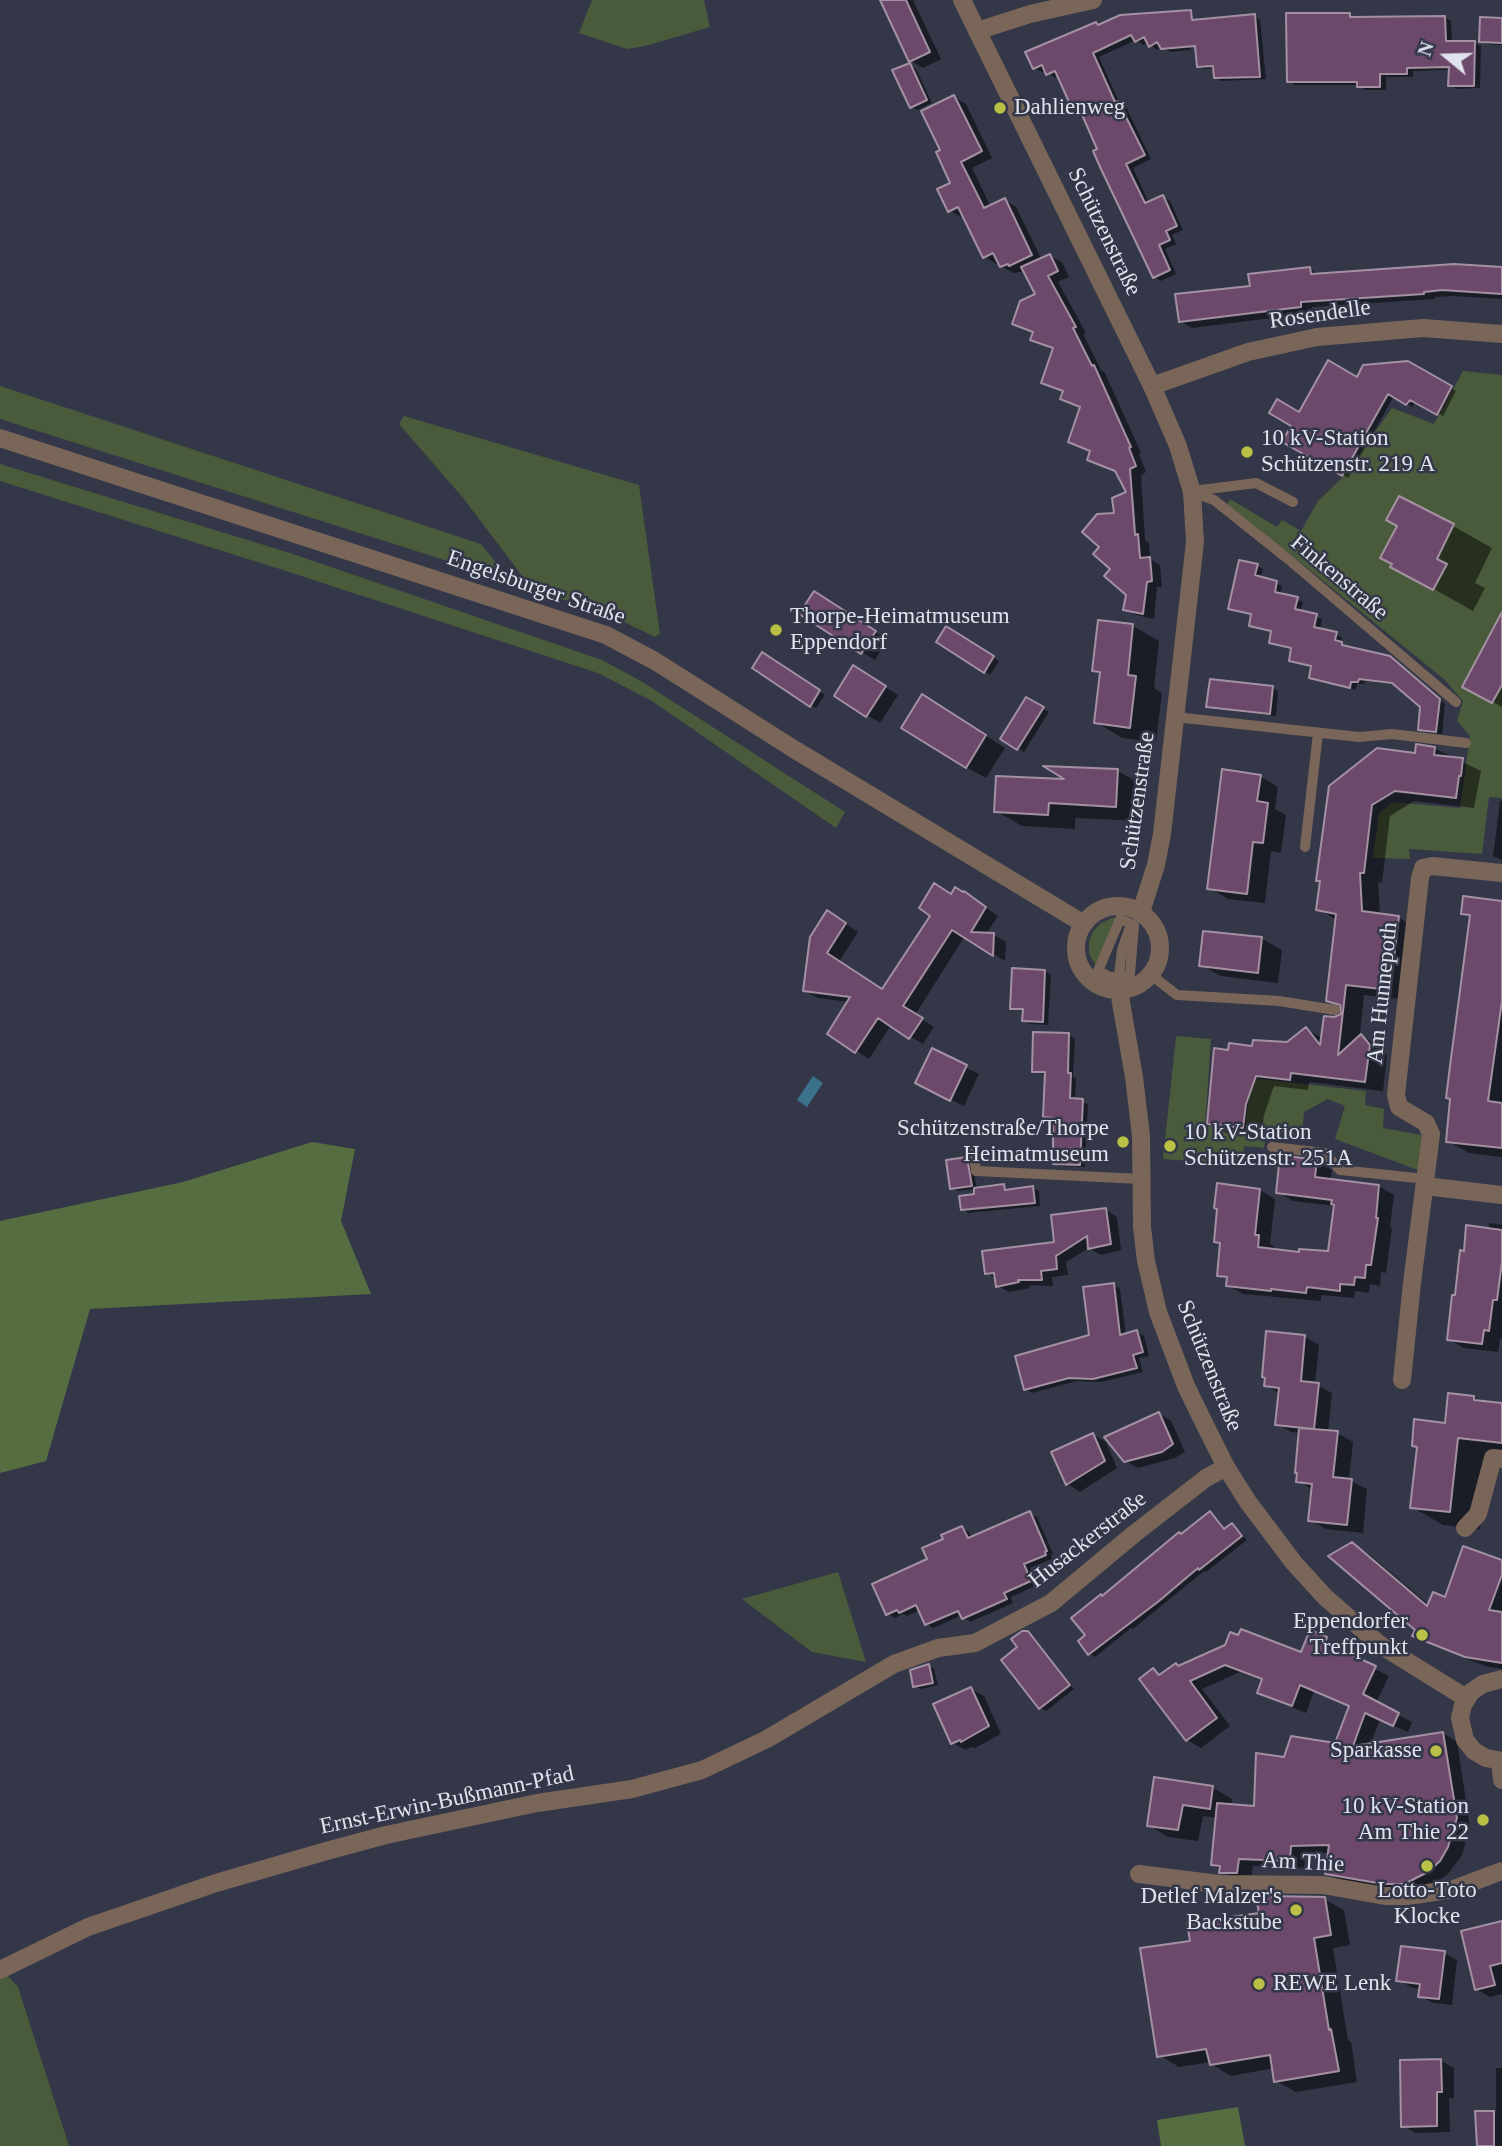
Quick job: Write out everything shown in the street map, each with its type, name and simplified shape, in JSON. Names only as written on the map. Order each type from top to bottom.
[{"type":"street","name":"Schützenstraße","points":[[962,0],[1152,386],[1178,446],[1192,492],[1195,542],[1162,834],[1156,865],[1136,918]]},
{"type":"street","points":[[978,31],[1030,14],[1093,0]]},
{"type":"street","name":"Rosendelle","points":[[1152,386],[1248,352],[1317,337],[1423,328],[1502,334]]},
{"type":"street","name":"Engelsburger Straße","points":[[0,438],[606,635],[655,661],[797,751],[1084,924]]},
{"type":"street","name":"Am Hunnepoth","points":[[1402,1380],[1431,1134],[1426,1123],[1399,1107],[1396,1095],[1420,878],[1423,868],[1432,866],[1502,873]]},
{"type":"street","points":[[1117,906],[1130,907],[1136,918],[1152,922],[1158,935],[1161,949],[1151,975],[1137,986],[1118,984],[1107,989],[1095,984],[1078,962],[1077,936],[1084,924],[1093,914],[1104,908],[1117,906]]},
{"type":"street","name":"Schützenstraße","points":[[1118,984],[1141,1136],[1142,1227],[1145,1252],[1158,1312],[1186,1386],[1226,1467],[1280,1547],[1325,1597],[1379,1644],[1466,1698]]},
{"type":"street","points":[[1426,1183],[1502,1195]]},
{"type":"street","points":[[1465,1528],[1478,1514],[1493,1458],[1502,1459]]},
{"type":"street","name":"Husackerstraße","points":[[894,1664],[938,1648],[975,1643],[1051,1603],[1206,1478],[1226,1467]]},
{"type":"street","name":"Ernst-Erwin-Bußmann-Pfad","points":[[0,1969],[88,1927],[216,1883],[330,1850],[386,1835],[537,1803],[632,1789],[702,1770],[767,1739],[894,1664]]},
{"type":"street","points":[[1502,1679],[1483,1684],[1466,1698],[1460,1718],[1465,1740],[1480,1755],[1501,1761],[1502,1780]]},
{"type":"street","name":"Am Thie","points":[[1139,1874],[1219,1884],[1323,1885],[1385,1896],[1408,1896],[1454,1889],[1502,1871]]},
{"type":"lane","points":[[1192,492],[1256,482],[1293,502]]},
{"type":"lane","name":"Finkenstraße","points":[[1192,492],[1214,500],[1455,702]]},
{"type":"lane","points":[[1175,717],[1359,737],[1392,734],[1466,743]]},
{"type":"lane","points":[[1306,847],[1318,733]]},
{"type":"lane","points":[[1118,984],[1098,971],[1120,919],[1136,918]]},
{"type":"lane","name":"Schützenstraße","points":[[1118,984],[1122,950],[1136,918]]},
{"type":"lane","points":[[1151,975],[1177,995],[1279,1001],[1335,1010]]},
{"type":"lane","points":[[1272,1147],[1325,1153],[1340,1170],[1426,1183]]},
{"type":"lane","points":[[973,1150],[976,1171],[1141,1179]]},
{"type":"green space","points":[[592,0],[704,0],[710,27],[627,49],[579,33]]},
{"type":"green space","points":[[1463,371],[1502,375],[1502,798],[1489,797],[1482,854],[1409,849],[1410,859],[1373,858],[1379,813],[1393,802],[1460,808],[1470,736],[1457,721],[1463,701],[1445,680],[1290,554],[1225,508],[1230,499],[1277,527],[1282,520],[1301,531],[1318,501],[1342,478],[1392,408],[1434,424]]},
{"type":"green space","points":[[0,386],[481,544],[501,569],[498,577],[0,419]]},
{"type":"green space","points":[[404,416],[639,485],[660,634],[655,637],[612,616],[526,587],[526,581],[464,499],[399,424]]},
{"type":"green space","points":[[0,464],[293,554],[602,660],[641,681],[845,812],[836,828],[652,701],[598,673],[0,481]]},
{"type":"green space","points":[[1112,918],[1120,919],[1098,971],[1089,953],[1089,941],[1093,931],[1101,923]]},
{"type":"green space","points":[[1176,1036],[1211,1039],[1205,1126],[1245,1131],[1251,1078],[1366,1091],[1365,1105],[1384,1109],[1383,1128],[1422,1135],[1418,1170],[1335,1139],[1345,1106],[1328,1099],[1304,1112],[1302,1136],[1266,1133],[1264,1148],[1244,1146],[1242,1165],[1163,1159]]},
{"type":"green space","points":[[312,1142],[355,1149],[341,1221],[371,1294],[90,1309],[46,1461],[0,1473],[0,1221],[183,1182]]},
{"type":"green space","points":[[838,1572],[866,1662],[812,1652],[742,1599]]},
{"type":"green space","points":[[7,1975],[18,1987],[69,2146],[0,2146],[0,1976]]},
{"type":"green space","points":[[1238,2107],[1245,2146],[1161,2146],[1157,2120]]},
{"type":"water","points":[[813,1076],[823,1083],[807,1107],[797,1100]]},
{"type":"building","points":[[880,0],[906,0],[930,52],[909,62]]},
{"type":"building","points":[[1191,10],[1192,20],[1255,14],[1260,77],[1214,78],[1213,66],[1197,67],[1195,46],[1161,49],[1157,42],[1149,47],[1144,37],[1135,42],[1131,35],[1093,53],[1115,102],[1118,101],[1145,155],[1126,164],[1145,203],[1163,195],[1177,226],[1166,231],[1170,240],[1159,245],[1170,270],[1153,278],[1093,151],[1097,149],[1080,110],[1074,113],[1055,71],[1046,75],[1042,65],[1033,69],[1025,52],[1096,22],[1098,25],[1120,15]]},
{"type":"building","points":[[1286,13],[1350,13],[1350,17],[1445,16],[1446,41],[1475,41],[1474,86],[1448,86],[1449,67],[1407,68],[1407,74],[1380,74],[1380,87],[1357,87],[1357,82],[1287,82]]},
{"type":"building","points":[[1480,17],[1502,18],[1502,43],[1479,42]]},
{"type":"building","points":[[910,63],[927,100],[910,108],[892,70]]},
{"type":"building","points":[[954,95],[982,151],[961,162],[984,208],[1005,198],[1032,255],[1009,266],[1000,267],[993,253],[983,258],[958,207],[948,212],[937,189],[950,183],[936,152],[940,150],[921,111]]},
{"type":"building","points":[[1050,254],[1058,271],[1048,276],[1076,327],[1073,328],[1092,366],[1094,365],[1131,447],[1129,448],[1136,466],[1130,469],[1135,535],[1138,534],[1140,558],[1150,557],[1152,581],[1147,582],[1143,614],[1123,610],[1126,595],[1104,576],[1110,569],[1093,554],[1099,547],[1082,532],[1097,514],[1114,513],[1112,498],[1126,492],[1115,471],[1087,460],[1090,451],[1068,442],[1080,407],[1060,399],[1063,391],[1041,383],[1053,348],[1030,340],[1033,332],[1012,324],[1020,301],[1035,294],[1021,267]]},
{"type":"building","points":[[1454,264],[1502,267],[1502,294],[1442,290],[1424,294],[1301,302],[1301,307],[1179,322],[1175,294],[1250,286],[1248,274],[1310,267],[1311,274]]},
{"type":"building","points":[[1328,360],[1357,377],[1363,365],[1408,361],[1452,386],[1437,415],[1410,400],[1406,405],[1388,394],[1342,476],[1282,442],[1291,426],[1269,413],[1277,399],[1299,412]]},
{"type":"building","points":[[1399,496],[1454,524],[1437,559],[1447,564],[1433,590],[1390,567],[1392,564],[1380,558],[1397,526],[1386,520]]},
{"type":"building","points":[[1239,560],[1258,564],[1255,575],[1277,581],[1275,592],[1298,597],[1295,609],[1317,614],[1314,627],[1337,632],[1335,640],[1342,642],[1342,645],[1390,656],[1440,699],[1436,732],[1418,730],[1420,707],[1392,683],[1359,679],[1358,682],[1351,682],[1350,688],[1309,678],[1311,666],[1289,661],[1291,648],[1269,643],[1271,631],[1249,626],[1251,614],[1228,609]]},
{"type":"building","points":[[814,591],[876,631],[861,654],[799,614]]},
{"type":"building","points":[[1502,612],[1502,685],[1492,703],[1462,687]]},
{"type":"building","points":[[1098,620],[1133,624],[1128,675],[1136,676],[1130,728],[1094,723],[1100,672],[1092,671]]},
{"type":"building","points":[[946,626],[994,656],[984,673],[936,642]]},
{"type":"building","points":[[762,652],[820,690],[810,707],[752,668]]},
{"type":"building","points":[[853,665],[886,686],[866,717],[834,696]]},
{"type":"building","points":[[1210,679],[1273,686],[1270,714],[1206,707]]},
{"type":"building","points":[[922,694],[986,735],[966,768],[901,728]]},
{"type":"building","points":[[1026,697],[1044,707],[1017,750],[1000,739]]},
{"type":"building","points":[[1416,744],[1435,747],[1434,755],[1463,758],[1461,776],[1456,798],[1395,791],[1372,805],[1364,873],[1360,873],[1362,911],[1399,916],[1390,990],[1346,985],[1338,1055],[1361,1034],[1370,1045],[1365,1082],[1291,1073],[1290,1080],[1256,1076],[1246,1104],[1243,1128],[1207,1124],[1214,1048],[1228,1050],[1229,1043],[1252,1046],[1253,1040],[1287,1042],[1306,1027],[1320,1045],[1324,1016],[1334,1017],[1341,1014],[1340,1005],[1326,1001],[1336,914],[1316,910],[1320,881],[1316,881],[1329,786],[1377,748],[1415,753]]},
{"type":"building","points":[[1043,766],[1118,769],[1116,807],[1049,803],[1048,815],[994,812],[996,776],[1064,779]]},
{"type":"building","points":[[1222,769],[1261,775],[1257,801],[1268,803],[1263,843],[1253,842],[1247,894],[1207,889]]},
{"type":"building","points":[[934,883],[951,894],[955,887],[964,891],[986,907],[971,932],[994,933],[993,956],[952,930],[903,1006],[923,1018],[909,1039],[878,1018],[855,1053],[827,1034],[850,997],[803,991],[810,937],[827,910],[846,923],[827,953],[882,989],[930,916],[919,908]]},
{"type":"building","points":[[1463,896],[1502,901],[1502,1001],[1488,1101],[1502,1103],[1502,1148],[1446,1142],[1450,1099],[1446,1098],[1470,915],[1461,914]]},
{"type":"building","points":[[1203,931],[1262,937],[1258,973],[1199,966]]},
{"type":"building","points":[[1012,968],[1045,970],[1043,1022],[1022,1021],[1023,1009],[1010,1009]]},
{"type":"building","points":[[1033,1032],[1069,1033],[1070,1098],[1083,1099],[1080,1165],[1053,1164],[1053,1118],[1043,1117],[1045,1072],[1032,1072]]},
{"type":"building","points":[[932,1048],[967,1065],[950,1101],[915,1083]]},
{"type":"building","points":[[1280,1155],[1317,1160],[1315,1177],[1379,1185],[1378,1218],[1371,1265],[1366,1265],[1365,1278],[1355,1277],[1354,1285],[1340,1284],[1340,1291],[1307,1287],[1306,1293],[1271,1291],[1226,1286],[1227,1277],[1217,1276],[1220,1243],[1214,1242],[1217,1209],[1214,1208],[1217,1183],[1260,1189],[1255,1235],[1259,1235],[1258,1247],[1299,1252],[1299,1249],[1328,1251],[1334,1205],[1331,1204],[1332,1200],[1276,1193]]},
{"type":"building","points":[[967,1157],[972,1186],[950,1189],[946,1160]]},
{"type":"building","points":[[1004,1184],[1005,1190],[1033,1186],[1035,1203],[961,1210],[959,1196],[974,1194],[974,1188]]},
{"type":"building","points":[[1106,1208],[1111,1244],[1088,1249],[1087,1236],[1056,1256],[1057,1269],[1041,1271],[1042,1280],[1018,1280],[1019,1282],[996,1287],[994,1273],[985,1274],[982,1251],[1054,1242],[1051,1215]]},
{"type":"building","points":[[1466,1225],[1502,1230],[1502,1262],[1497,1300],[1493,1300],[1489,1331],[1484,1330],[1482,1344],[1447,1340],[1452,1295],[1455,1295],[1460,1250],[1464,1251]]},
{"type":"building","points":[[1114,1283],[1120,1335],[1137,1330],[1143,1352],[1133,1355],[1137,1368],[1093,1379],[1069,1378],[1024,1390],[1015,1356],[1089,1335],[1083,1287]]},
{"type":"building","points":[[1266,1331],[1305,1335],[1301,1381],[1319,1383],[1314,1429],[1275,1425],[1279,1388],[1264,1386],[1265,1378],[1262,1377]]},
{"type":"building","points":[[1448,1393],[1474,1396],[1474,1400],[1502,1403],[1502,1443],[1458,1438],[1450,1512],[1410,1508],[1417,1447],[1412,1446],[1414,1419],[1445,1423]]},
{"type":"building","points":[[1159,1412],[1173,1444],[1162,1452],[1124,1462],[1104,1437]]},
{"type":"building","points":[[1299,1428],[1338,1431],[1333,1477],[1352,1479],[1347,1525],[1308,1521],[1312,1484],[1296,1482],[1295,1473]]},
{"type":"building","points":[[1093,1433],[1105,1461],[1066,1485],[1051,1452]]},
{"type":"building","points":[[1030,1511],[1047,1551],[1046,1555],[1024,1564],[1031,1581],[1004,1593],[1007,1599],[962,1619],[958,1611],[925,1625],[916,1605],[899,1613],[897,1610],[886,1615],[872,1584],[927,1559],[922,1548],[943,1539],[941,1535],[962,1526],[968,1538]]},
{"type":"building","points":[[1210,1511],[1224,1529],[1232,1523],[1242,1536],[1088,1655],[1078,1641],[1085,1635],[1071,1618],[1101,1594],[1102,1596],[1179,1532],[1181,1534]]},
{"type":"building","points":[[1352,1542],[1427,1606],[1433,1592],[1445,1597],[1463,1546],[1502,1560],[1502,1575],[1489,1610],[1502,1612],[1502,1663],[1465,1657],[1412,1636],[1415,1630],[1328,1556]]},
{"type":"building","points":[[1241,1629],[1301,1652],[1310,1630],[1327,1637],[1325,1643],[1376,1666],[1363,1694],[1399,1713],[1393,1726],[1365,1713],[1353,1746],[1443,1732],[1457,1818],[1448,1847],[1440,1861],[1428,1872],[1404,1884],[1383,1884],[1325,1874],[1329,1845],[1291,1846],[1290,1861],[1239,1859],[1237,1873],[1219,1873],[1220,1866],[1211,1865],[1217,1803],[1254,1806],[1256,1753],[1284,1757],[1291,1736],[1335,1743],[1349,1706],[1300,1685],[1292,1706],[1257,1693],[1262,1679],[1225,1665],[1190,1681],[1217,1718],[1186,1741],[1139,1679],[1153,1668],[1159,1675],[1176,1663],[1178,1666],[1225,1645],[1230,1632],[1238,1635]]},
{"type":"building","points":[[1022,1631],[1028,1631],[1070,1685],[1039,1709],[1001,1660],[1017,1647],[1011,1639]]},
{"type":"building","points":[[929,1664],[933,1683],[913,1687],[910,1670]]},
{"type":"building","points":[[971,1687],[989,1726],[961,1742],[960,1740],[951,1744],[933,1704]]},
{"type":"building","points":[[1154,1777],[1213,1786],[1210,1809],[1183,1805],[1178,1830],[1147,1826]]},
{"type":"building","name":"REWE Lenk","points":[[1256,1897],[1325,1897],[1331,1935],[1314,1938],[1329,2030],[1331,2029],[1339,2071],[1274,2082],[1270,2055],[1210,2065],[1206,2049],[1157,2057],[1140,1948],[1190,1941],[1187,1923],[1259,1913]]},
{"type":"building","points":[[1502,1921],[1502,1963],[1490,1966],[1495,1985],[1475,1990],[1461,1931]]},
{"type":"building","points":[[1401,1946],[1445,1951],[1439,1999],[1418,1997],[1420,1984],[1396,1981]]},
{"type":"building","points":[[1441,2059],[1442,2092],[1437,2092],[1437,2126],[1401,2127],[1400,2060]]},
{"type":"building","points":[[1475,2111],[1494,2111],[1494,2146],[1477,2146]]},
{"type":"place","name":"Dahlienweg","points":[[1000,108]]},
{"type":"place","name":"10 kV-Station Schützenstr. 219 A","points":[[1247,452]]},
{"type":"place","name":"Thorpe-Heimatmuseum Eppendorf","points":[[776,630]]},
{"type":"place","name":"Schützenstraße/Thorpe Heimatmuseum","points":[[1123,1142]]},
{"type":"place","name":"10 kV-Station Schützenstr. 251A","points":[[1170,1146]]},
{"type":"place","name":"Eppendorfer Treffpunkt","points":[[1422,1635]]},
{"type":"place","name":"Sparkasse","points":[[1436,1751]]},
{"type":"place","name":"10 kV-Station Am Thie 22","points":[[1483,1820]]},
{"type":"place","name":"Lotto-Toto Klocke","points":[[1427,1866]]},
{"type":"place","name":"Detlef Malzer's Backstube","points":[[1296,1910]]},
{"type":"place","name":"REWE Lenk","points":[[1259,1984]]}]
